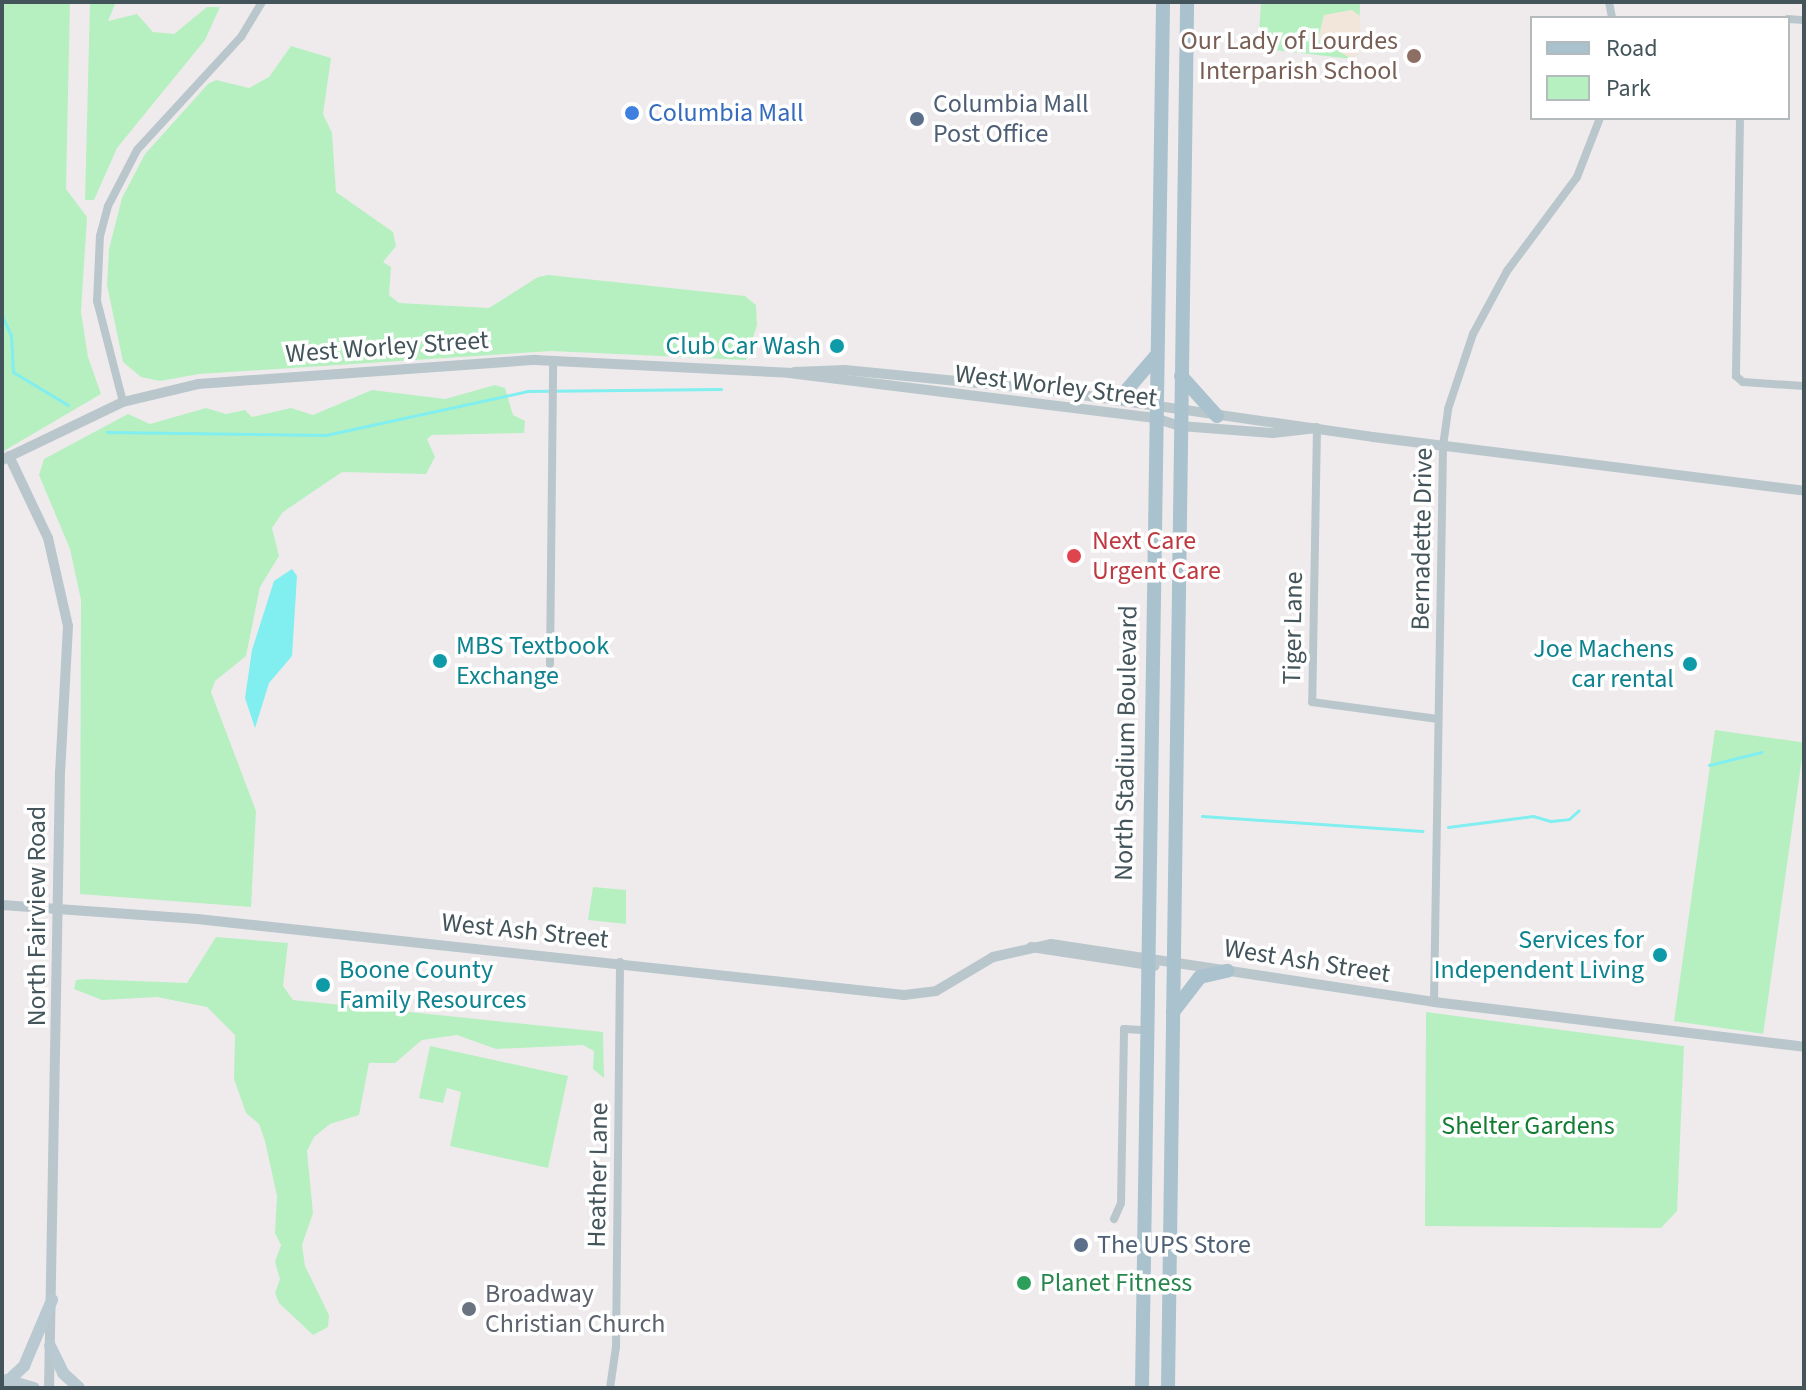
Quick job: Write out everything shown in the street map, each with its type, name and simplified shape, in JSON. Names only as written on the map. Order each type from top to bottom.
[{"type":"main road","name":"North Stadium Boulevard","points":[[1142,1388],[1146,961],[1163,2]]},
{"type":"main road","name":"North Stadium Boulevard","points":[[1168,1388],[1187,2]]},
{"type":"main road","points":[[1119,399],[1156,356]]},
{"type":"main road","points":[[1181,376],[1217,416]]},
{"type":"main road","points":[[1172,1012],[1200,977],[1227,971]]},
{"type":"main road","points":[[6,1380],[24,1366],[52,1300]]},
{"type":"main road","points":[[50,1346],[63,1373],[79,1388]]},
{"type":"main road","points":[[6,1380],[34,1388]]},
{"type":"street","points":[[123,402],[97,301],[100,236],[108,206],[137,150],[241,37],[262,2]]},
{"type":"street","name":"Bernadette Drive","points":[[1434,1002],[1443,446],[1456,380],[1473,334],[1507,271],[1577,177],[1599,120]]},
{"type":"street","points":[[1740,120],[1736,376],[1743,382],[1804,386]]},
{"type":"street","points":[[550,664],[553,360]]},
{"type":"street","name":"West Worley Street","points":[[6,458],[123,402],[254,377],[553,360],[789,373],[1155,411]]},
{"type":"street","name":"West Worley Street","points":[[789,373],[845,370],[1119,399],[1180,419],[1273,433],[1317,428]]},
{"type":"street","name":"West Worley Street","points":[[1180,419],[1217,416],[1804,491]]},
{"type":"street","name":"Tiger Lane","points":[[1317,428],[1312,702],[1438,719]]},
{"type":"street","name":"North Fairview Road","points":[[6,458],[48,538],[68,626],[60,772],[49,1388]]},
{"type":"street","name":"West Ash Street","points":[[2,905],[59,906],[920,994],[953,985],[993,957],[1051,944],[1146,961],[1434,1002],[1804,1047]]},
{"type":"street","name":"Heather Lane","points":[[610,1388],[616,1347],[620,962]]},
{"type":"street","points":[[1114,1219],[1121,1203],[1124,1029],[1146,1030]]},
{"type":"green space","points":[[2,2],[70,2],[66,189],[87,217],[81,312],[88,357],[101,394],[2,452]]},
{"type":"green space","points":[[90,2],[116,2],[108,21],[137,14],[153,32],[174,34],[207,7],[220,7],[205,40],[117,148],[94,200],[85,200]]},
{"type":"green space","points":[[1261,2],[1360,2],[1359,53],[1352,59],[1258,48]]},
{"type":"green space","points":[[291,46],[331,58],[323,114],[332,133],[336,192],[393,232],[396,246],[383,262],[391,267],[389,295],[399,303],[489,308],[538,277],[549,275],[745,296],[756,305],[757,325],[746,360],[552,351],[199,374],[160,381],[141,377],[123,362],[107,285],[109,249],[122,198],[145,154],[208,84],[216,80],[249,88],[269,77]]},
{"type":"green space","points":[[495,385],[505,388],[513,415],[525,421],[524,433],[432,435],[427,439],[435,457],[426,474],[342,472],[283,512],[272,528],[279,556],[260,587],[246,656],[215,681],[211,692],[256,811],[251,907],[80,894],[81,600],[70,549],[39,475],[44,459],[128,414],[150,424],[206,408],[226,414],[245,410],[252,417],[291,408],[313,415],[372,390],[445,399]]},
{"type":"green space","points":[[1715,730],[1804,743],[1763,1034],[1674,1021]]},
{"type":"green space","points":[[593,887],[626,890],[626,924],[588,920]]},
{"type":"green space","points":[[216,937],[288,943],[283,986],[293,1000],[603,1032],[604,1078],[593,1069],[594,1051],[583,1045],[496,1049],[457,1035],[422,1040],[395,1063],[369,1063],[359,1115],[330,1124],[314,1137],[307,1151],[313,1213],[302,1245],[305,1266],[329,1315],[328,1327],[313,1335],[279,1303],[275,1293],[280,1279],[275,1262],[281,1245],[275,1233],[277,1196],[259,1124],[246,1113],[234,1079],[235,1035],[207,1007],[157,997],[102,1000],[74,989],[76,980],[85,979],[187,983]]},
{"type":"green space","name":"Shelter Gardens","points":[[1426,1012],[1684,1046],[1677,1211],[1661,1228],[1425,1226]]},
{"type":"green space","points":[[430,1046],[568,1076],[548,1168],[450,1146],[461,1092],[447,1088],[443,1103],[419,1098]]},
{"type":"sand","points":[[1352,10],[1360,16],[1361,34],[1359,53],[1352,59],[1318,39],[1324,15]]},
{"type":"water","points":[[292,569],[297,576],[292,656],[269,683],[255,728],[245,698],[252,650],[274,581]]},
{"type":"waterway","points":[[2,316],[11,335],[13,372],[68,405]]},
{"type":"waterway","points":[[107,432],[326,435],[527,391],[721,389]]},
{"type":"waterway","points":[[1709,765],[1761,752]]},
{"type":"waterway","points":[[1448,827],[1533,816],[1551,821],[1569,819],[1579,810]]},
{"type":"waterway","points":[[1202,816],[1422,831]]},
{"type":"place","name":"Our Lady of Lourdes Interparish School","points":[[1414,56]]},
{"type":"place","name":"Columbia Mall","points":[[632,113]]},
{"type":"place","name":"Columbia Mall Post Office","points":[[917,119]]},
{"type":"place","name":"Club Car Wash","points":[[837,346]]},
{"type":"place","name":"Next Care Urgent Care","points":[[1074,556]]},
{"type":"place","name":"MBS Textbook Exchange","points":[[440,661]]},
{"type":"place","name":"Joe Machens car rental","points":[[1690,664]]},
{"type":"place","name":"Services for Independent Living","points":[[1660,955]]},
{"type":"place","name":"Boone County Family Resources","points":[[323,985]]},
{"type":"place","name":"The UPS Store","points":[[1081,1245]]},
{"type":"place","name":"Planet Fitness","points":[[1024,1283]]},
{"type":"place","name":"Broadway Christian Church","points":[[469,1309]]}]
